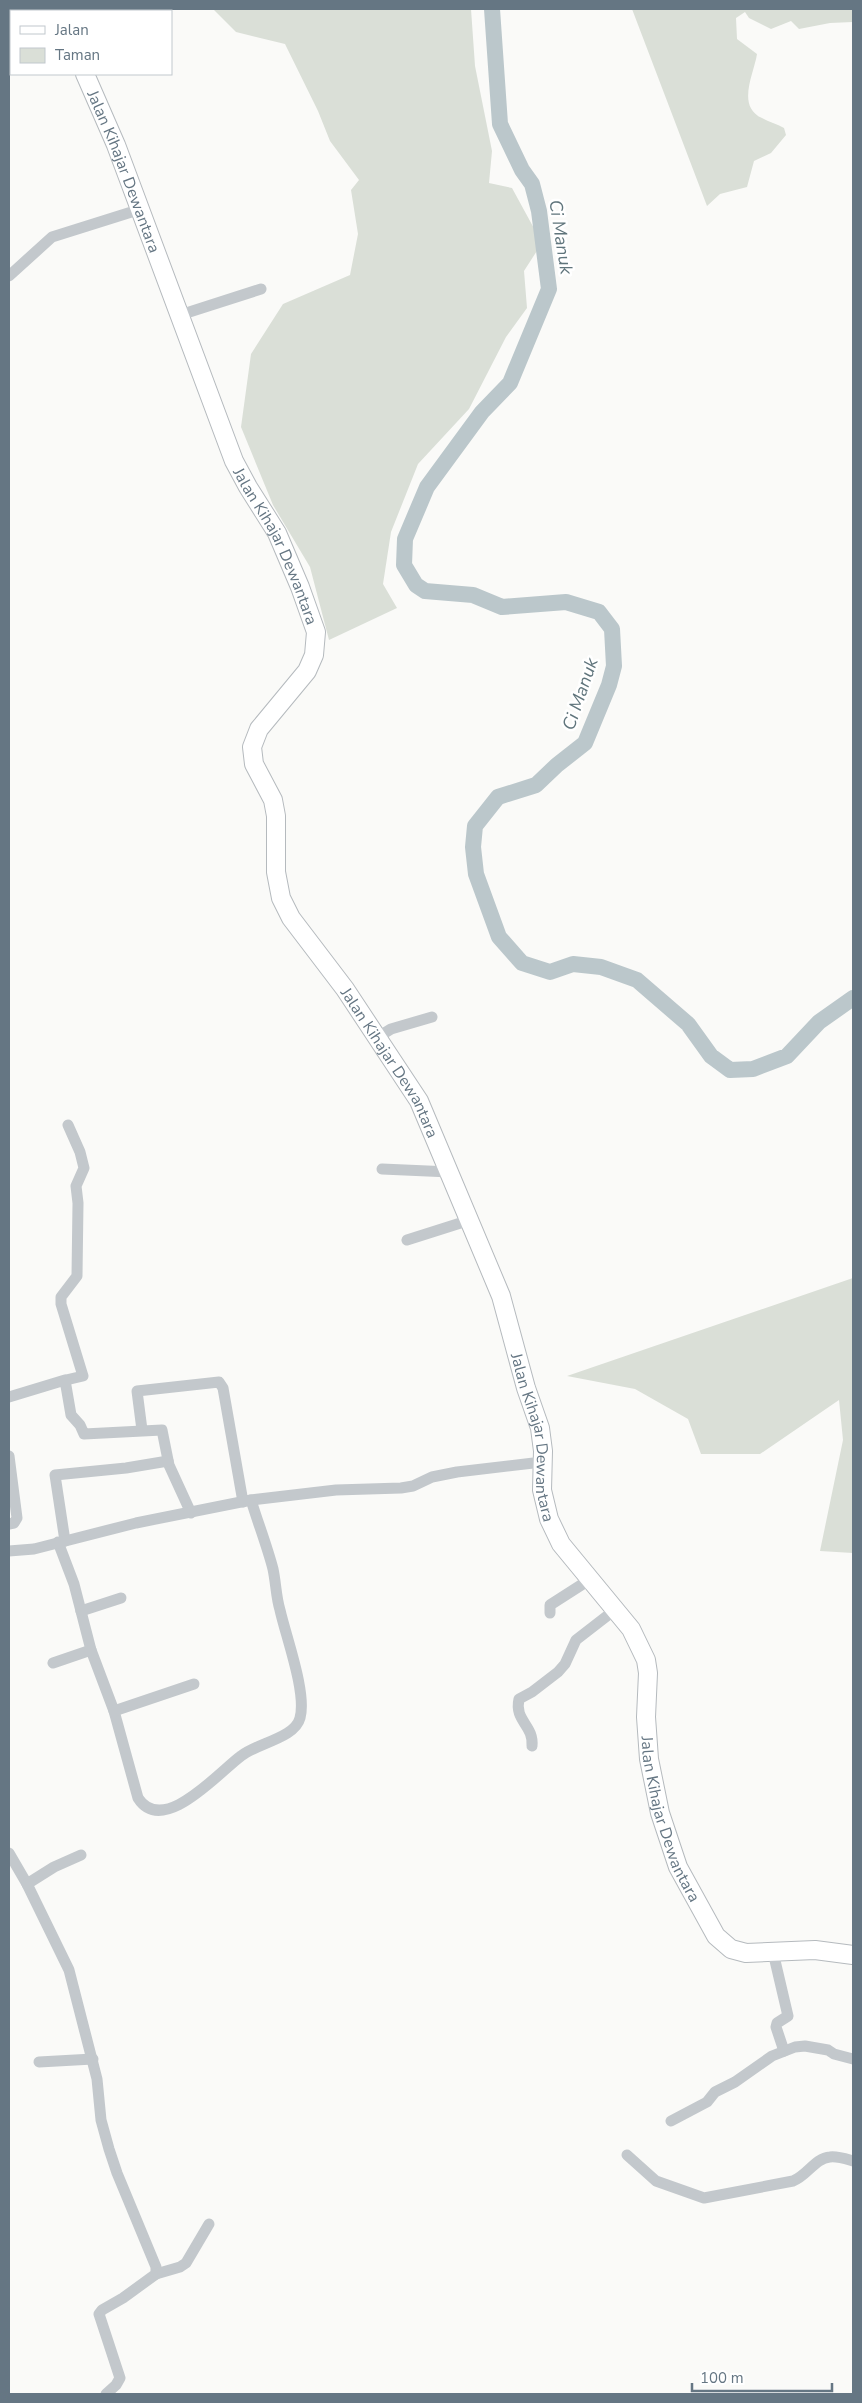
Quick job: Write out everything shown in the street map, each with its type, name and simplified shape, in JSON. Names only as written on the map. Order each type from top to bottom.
[{"type":"main road","name":"Jalan Kihajar Dewantara","points":[[85,75],[141,209],[234,461],[277,534],[300,587],[316,632],[314,655],[307,671],[262,725],[252,747],[254,764],[273,800],[276,816],[275,852],[278,888],[291,918],[345,989],[419,1101],[506,1308],[526,1388],[540,1428],[543,1452],[542,1490],[549,1519],[561,1544],[589,1580],[616,1609],[638,1642],[646,1660],[648,1673],[646,1717],[649,1759],[660,1813],[678,1867],[721,1942],[739,1951],[815,1950],[853,1955]]},
{"type":"street","points":[[9,276],[52,237],[141,209]]},
{"type":"street","points":[[180,315],[261,290]]},
{"type":"street","points":[[378,1037],[391,1029],[432,1017]]},
{"type":"street","points":[[9,1397],[83,1376],[61,1304],[61,1297],[77,1276],[78,1203],[76,1186],[84,1168],[80,1152],[68,1125]]},
{"type":"street","points":[[382,1169],[450,1172]]},
{"type":"street","points":[[407,1240],[470,1220]]},
{"type":"street","points":[[66,1380],[70,1415],[80,1425],[84,1434],[162,1430],[168,1461],[191,1513]]},
{"type":"street","points":[[142,1430],[138,1391],[220,1383],[223,1388],[247,1501],[273,1570],[276,1594],[299,1685],[302,1706],[297,1725],[292,1731],[256,1746],[240,1756],[183,1803],[166,1810],[156,1810],[148,1808],[138,1798],[114,1711],[91,1650],[62,1542],[55,1475],[126,1468],[168,1461]]},
{"type":"street","points":[[9,1456],[16,1518],[14,1523],[9,1524]]},
{"type":"street","points":[[9,1551],[34,1549],[136,1523],[247,1501],[336,1490],[401,1488],[412,1486],[432,1477],[457,1472],[542,1462]]},
{"type":"street","points":[[550,1612],[550,1605],[589,1580]]},
{"type":"street","points":[[81,1612],[121,1598]]},
{"type":"street","points":[[532,1746],[531,1734],[519,1715],[518,1698],[532,1692],[558,1672],[576,1640],[616,1609]]},
{"type":"street","points":[[53,1663],[91,1650]]},
{"type":"street","points":[[114,1711],[194,1684]]},
{"type":"street","points":[[9,1853],[27,1884],[69,1970],[93,2059],[102,2120],[109,2150],[153,2257],[156,2274]]},
{"type":"street","points":[[27,1884],[54,1867],[81,1855]]},
{"type":"street","points":[[773,1952],[788,2016],[776,2026],[784,2051]]},
{"type":"street","points":[[671,2121],[707,2102],[715,2092],[784,2051],[805,2046],[830,2050],[834,2054],[853,2059]]},
{"type":"street","points":[[39,2062],[93,2059]]},
{"type":"street","points":[[627,2155],[656,2181],[704,2198],[793,2181],[825,2158],[833,2157],[853,2161]]},
{"type":"street","points":[[106,2394],[116,2386],[120,2378],[99,2314],[102,2310],[123,2298],[156,2274],[180,2267],[186,2263],[209,2224]]},
{"type":"green space","points":[[213,9],[471,9],[475,66],[492,151],[489,183],[512,188],[542,243],[524,271],[527,308],[506,337],[469,409],[418,464],[391,532],[383,584],[397,608],[329,640],[310,567],[273,505],[241,427],[251,354],[283,304],[350,275],[358,234],[351,190],[359,180],[330,141],[318,111],[285,44],[236,32]]},
{"type":"green space","points":[[632,9],[853,9],[853,22],[830,23],[799,29],[791,21],[771,29],[749,18],[745,12],[736,18],[737,39],[757,54],[750,80],[748,98],[750,106],[754,113],[784,128],[786,135],[771,153],[754,161],[747,187],[720,194],[707,206]]},
{"type":"green space","points":[[853,1278],[853,1553],[820,1551],[843,1440],[839,1400],[760,1454],[701,1454],[688,1419],[635,1389],[567,1376]]},
{"type":"waterway","name":"Ci Manuk","points":[[492,9],[500,124],[522,170],[532,184],[539,211],[549,289],[510,383],[482,412],[427,487],[405,539],[404,565],[416,585],[425,591],[473,595],[502,607],[566,602],[599,612],[612,629],[614,666],[609,685],[585,743],[557,765],[536,785],[498,797],[475,826],[473,847],[476,874],[499,937],[522,963],[550,972],[573,964],[601,967],[637,980],[688,1024],[711,1056],[730,1070],[753,1069],[787,1056],[819,1022],[853,998]]}]
